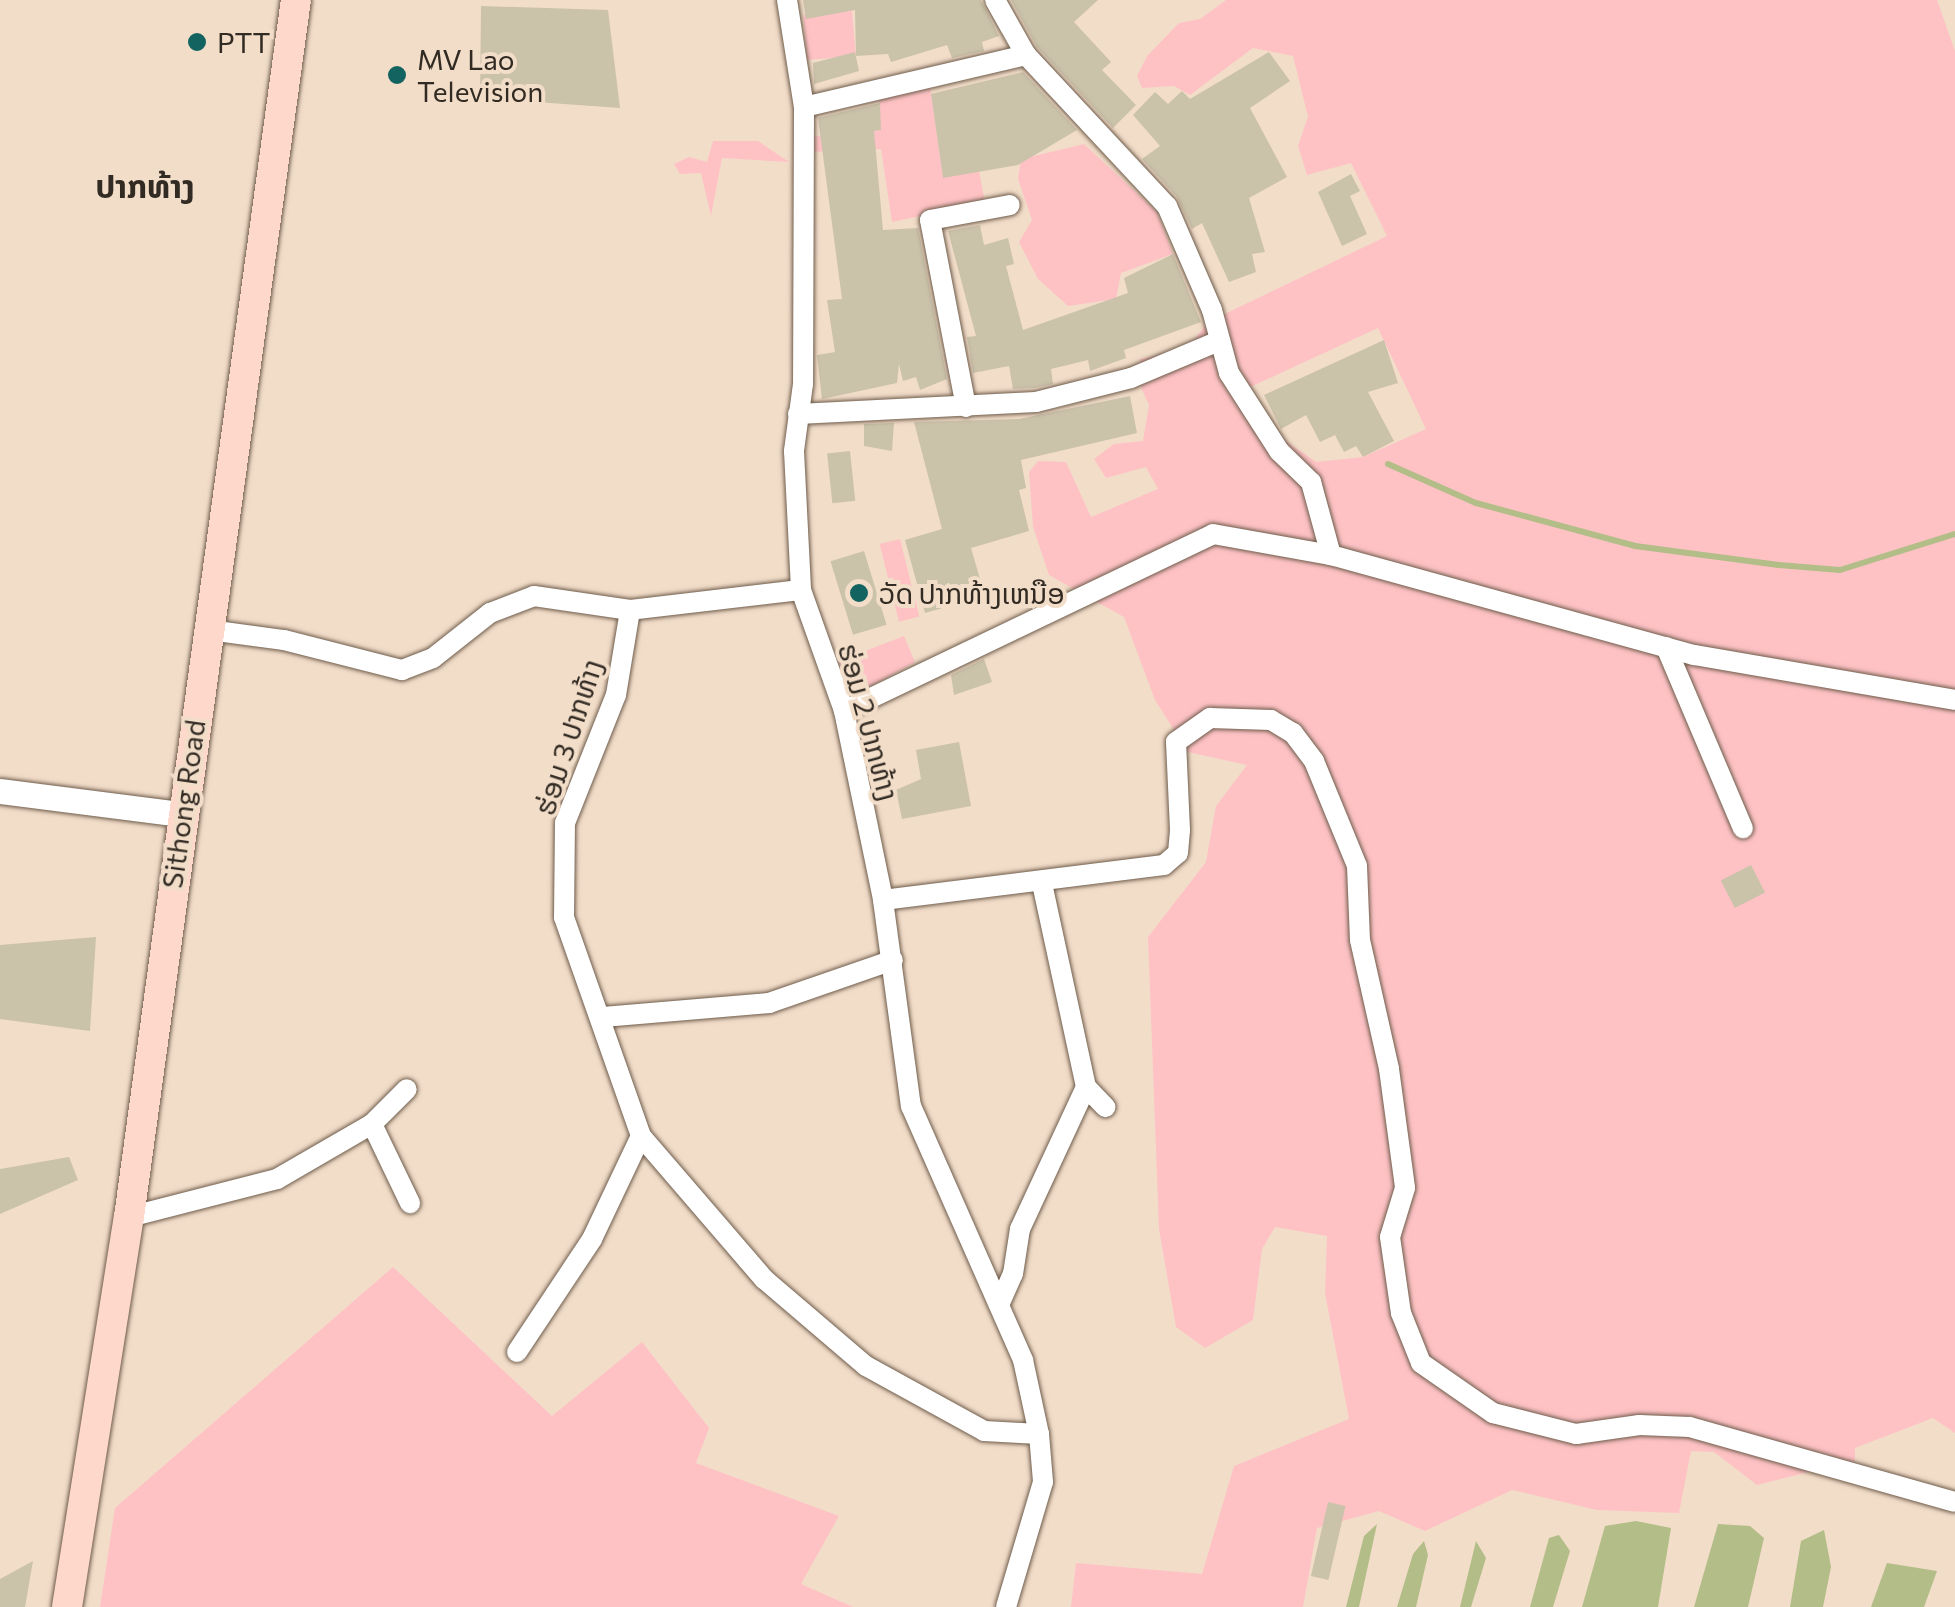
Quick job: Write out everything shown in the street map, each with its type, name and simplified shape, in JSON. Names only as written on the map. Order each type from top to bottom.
[{"type":"main road","name":"Sithong Road","points":[[67,1607],[129,1217],[180,814],[296,0]]},
{"type":"street","name":"ຮ່ອມ 2 ປາກທ້າງ","points":[[787,0],[804,107],[794,451],[802,590],[844,711],[883,900],[911,1106],[1022,1360],[1039,1434],[1043,1482],[1006,1607]]},
{"type":"street","points":[[995,0],[1026,54],[1167,206],[1228,372],[1280,451],[1311,482],[1331,555]]},
{"type":"street","points":[[804,107],[1026,54]]},
{"type":"street","points":[[966,407],[930,220],[1010,205]]},
{"type":"street","points":[[798,414],[1036,402],[1131,378],[1219,341]]},
{"type":"street","points":[[844,711],[1213,534],[1331,555],[1666,647],[1955,700]]},
{"type":"street","points":[[209,630],[284,640],[402,670],[433,658],[490,613],[534,596],[630,610],[802,590]]},
{"type":"street","name":"ຮ່ອມ 3 ປາກທ້າງ","points":[[630,610],[616,695],[565,823],[564,917],[603,1017],[642,1136],[764,1279],[866,1366],[984,1431],[1039,1434]]},
{"type":"street","points":[[1666,647],[1743,828]]},
{"type":"street","points":[[883,900],[1042,884],[1164,864],[1178,853],[1176,742],[1210,718],[1250,714],[1293,734],[1314,761],[1357,866],[1360,940],[1389,1069],[1406,1188],[1390,1236],[1401,1313],[1420,1363],[1493,1413],[1576,1434],[1639,1425],[1690,1427],[1955,1502]]},
{"type":"street","points":[[0,791],[180,814]]},
{"type":"street","points":[[1042,884],[1086,1087],[1105,1108]]},
{"type":"street","points":[[603,1017],[769,1002],[893,960]]},
{"type":"street","points":[[999,1305],[1014,1274],[1020,1229],[1086,1087]]},
{"type":"street","points":[[129,1217],[277,1179],[372,1124],[406,1089]]},
{"type":"street","points":[[372,1124],[410,1203]]},
{"type":"street","points":[[517,1352],[592,1238],[642,1136]]},
{"type":"shaded area","points":[[1226,0],[1937,0],[1955,51],[1955,1433],[1933,1418],[1855,1448],[1855,1471],[1832,1466],[1757,1485],[1714,1452],[1691,1451],[1679,1513],[1597,1510],[1512,1490],[1425,1531],[1379,1511],[1317,1528],[1303,1607],[1071,1607],[1076,1563],[1202,1574],[1234,1466],[1349,1419],[1325,1293],[1327,1236],[1275,1227],[1262,1249],[1253,1320],[1205,1348],[1176,1327],[1159,1229],[1148,937],[1206,862],[1216,806],[1247,765],[1188,752],[1155,700],[1124,617],[1049,575],[1033,527],[1029,472],[1038,461],[1066,462],[1091,517],[1158,489],[1146,467],[1106,478],[1094,459],[1114,444],[1143,441],[1149,405],[1140,385],[1140,359],[1187,349],[1208,322],[1387,236],[1351,163],[1307,175],[1298,146],[1308,117],[1293,56],[1253,48],[1190,95],[1174,86],[1142,88],[1137,76],[1147,56],[1179,23],[1200,19]],"holes":[[[1378,328],[1426,429],[1363,457],[1316,462],[1276,434],[1244,390]]]},
{"type":"shaded area","points":[[852,11],[856,56],[807,60],[803,15]]},
{"type":"shaded area","points":[[930,86],[943,177],[979,171],[985,202],[892,222],[881,149],[810,152],[812,137],[880,130],[879,97]]},
{"type":"shaded area","points":[[713,141],[758,141],[789,162],[722,158],[711,216],[701,173],[680,174],[674,164],[689,157],[707,162]]},
{"type":"shaded area","points":[[1084,144],[1157,212],[1173,254],[1121,273],[1116,299],[1068,306],[1038,279],[1019,242],[1032,220],[1018,179],[1022,151],[1034,156]]},
{"type":"shaded area","points":[[900,539],[919,617],[899,622],[880,544]]},
{"type":"shaded area","points":[[904,636],[915,662],[849,698],[839,661]]},
{"type":"shaded area","points":[[393,1267],[552,1416],[642,1342],[709,1428],[696,1463],[839,1516],[801,1584],[853,1607],[100,1607],[115,1508]]},
{"type":"shaded area","points":[[1636,1521],[1671,1528],[1658,1607],[1582,1607],[1605,1526]]},
{"type":"shaded area","points":[[1377,1524],[1359,1607],[1346,1607],[1364,1536]]},
{"type":"shaded area","points":[[1718,1524],[1750,1526],[1764,1538],[1748,1607],[1694,1607]]},
{"type":"shaded area","points":[[1824,1530],[1831,1567],[1823,1607],[1790,1607],[1801,1541]]},
{"type":"shaded area","points":[[1559,1535],[1570,1551],[1553,1607],[1530,1607],[1549,1538]]},
{"type":"shaded area","points":[[1424,1541],[1428,1555],[1416,1607],[1397,1607],[1413,1554]]},
{"type":"shaded area","points":[[1476,1541],[1486,1558],[1471,1607],[1460,1607]]},
{"type":"shaded area","points":[[1887,1563],[1937,1571],[1924,1607],[1871,1607]]},
{"type":"building","points":[[803,0],[981,0],[999,36],[982,42],[984,51],[952,58],[947,45],[891,62],[888,54],[856,56],[855,10],[806,19]]},
{"type":"building","points":[[1011,0],[1098,0],[1074,22],[1111,62],[1102,70],[1136,105],[1113,128],[1037,47]]},
{"type":"building","points":[[481,6],[608,10],[620,108],[480,98]]},
{"type":"building","points":[[855,52],[859,71],[814,84],[813,63]]},
{"type":"building","points":[[1269,52],[1290,81],[1250,108],[1287,177],[1249,198],[1265,252],[1252,254],[1256,272],[1229,282],[1202,223],[1192,229],[1177,197],[1142,159],[1160,146],[1133,115],[1155,92],[1168,104],[1182,91],[1190,99]]},
{"type":"building","points":[[1023,72],[1077,130],[1018,165],[943,178],[931,94]]},
{"type":"building","points":[[880,103],[881,130],[874,131],[883,230],[918,228],[947,379],[920,390],[916,377],[903,381],[899,364],[897,383],[822,399],[817,355],[835,352],[827,300],[842,299],[818,118]]},
{"type":"building","points":[[1351,174],[1360,191],[1350,196],[1367,234],[1342,246],[1318,192]]},
{"type":"building","points":[[980,225],[984,245],[1008,238],[1014,264],[1006,266],[1023,330],[1128,293],[1124,278],[1173,254],[1201,322],[1124,350],[1126,358],[1090,371],[1088,360],[1051,369],[1053,384],[1013,389],[1009,366],[973,373],[967,337],[976,336],[948,231]]},
{"type":"building","points":[[1384,340],[1398,383],[1368,392],[1394,441],[1363,457],[1356,446],[1344,452],[1335,435],[1320,442],[1306,415],[1281,429],[1264,395]]},
{"type":"building","points":[[1130,396],[1137,433],[1021,460],[1026,488],[1019,490],[1029,531],[971,548],[985,596],[925,613],[905,540],[942,529],[914,422],[1019,419]]},
{"type":"building","points":[[894,423],[892,451],[864,446],[864,424]]},
{"type":"building","points":[[850,451],[855,501],[832,503],[827,453]]},
{"type":"building","name":"ວັດ ປາກທ້າງເຫນືອ","points":[[864,551],[887,625],[853,635],[831,561]]},
{"type":"building","points":[[984,659],[992,682],[954,695],[951,675]]},
{"type":"building","points":[[959,742],[971,806],[902,819],[896,790],[921,779],[916,750]]},
{"type":"building","points":[[1751,865],[1765,893],[1735,908],[1721,880]]},
{"type":"building","points":[[96,937],[90,1031],[0,1019],[0,945]]},
{"type":"building","points":[[69,1157],[78,1180],[0,1214],[0,1169]]},
{"type":"building","points":[[1328,1502],[1346,1506],[1328,1580],[1311,1576]]},
{"type":"building","points":[[33,1561],[25,1607],[0,1607],[0,1579]]},
{"type":"waterway","points":[[1388,464],[1476,503],[1635,546],[1779,565],[1840,570],[1955,534]]},
{"type":"place","name":"PTT","points":[[197,42]]},
{"type":"place","name":"MV Lao Television","points":[[397,75]]},
{"type":"place","name":"ວັດ ປາກທ້າງເຫນືອ","points":[[859,593]]},
{"type":"district","name":"ປາກທ້າງ","points":[[145,185]]}]
